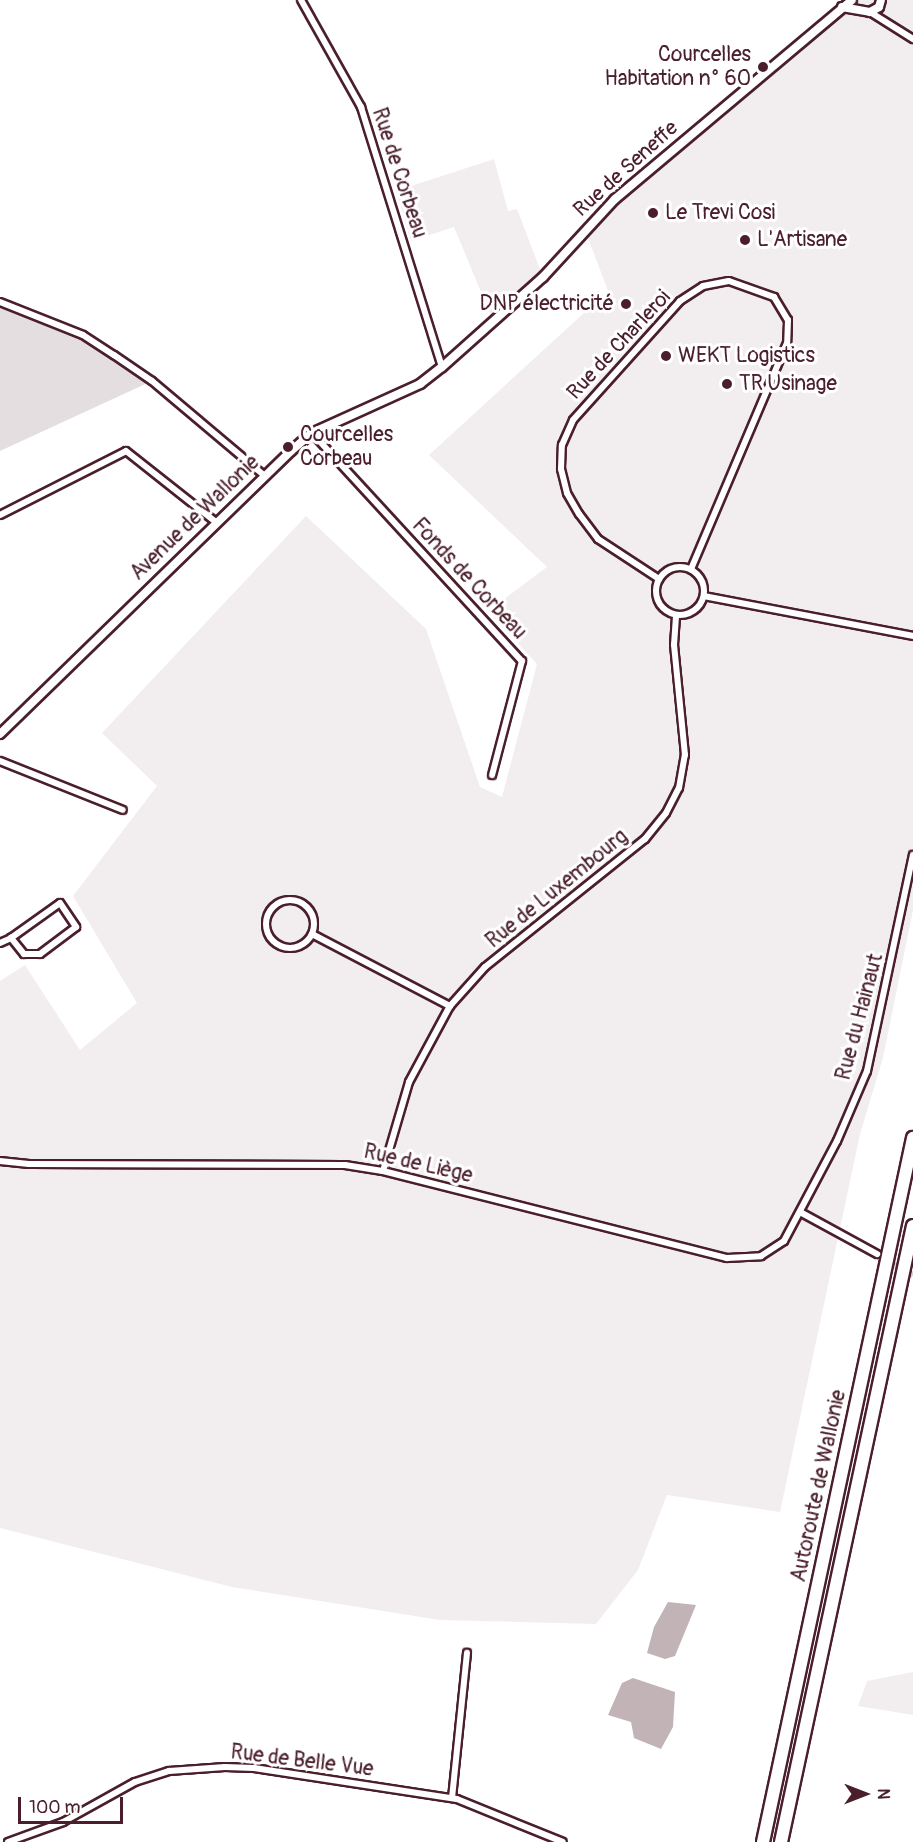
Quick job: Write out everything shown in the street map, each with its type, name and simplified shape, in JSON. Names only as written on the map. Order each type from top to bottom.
[{"type":"highway","name":"Autoroute de Wallonie","points":[[763,1842],[913,1138]]},
{"type":"highway","name":"Autoroute de Wallonie","points":[[781,1842],[913,1226]]},
{"type":"street","name":"Rue de Corbeau","points":[[301,0],[321,30],[361,107],[442,367]]},
{"type":"street","name":"Rue de Seneffe","points":[[442,367],[543,277],[615,199],[842,7],[856,3]]},
{"type":"street","points":[[856,3],[913,39]]},
{"type":"street","points":[[870,12],[880,4],[886,20]]},
{"type":"street","name":"Rue de Charleroi","points":[[659,579],[598,539],[579,514],[565,485],[562,445],[573,420],[680,301],[703,286],[729,280],[774,297],[788,320],[787,343],[691,569]]},
{"type":"street","points":[[0,302],[83,335],[152,381],[265,476]]},
{"type":"street","name":"Avenue de Wallonie","points":[[0,734],[216,522],[312,433],[420,384],[442,367]]},
{"type":"street","name":"Fonds de Corbeau","points":[[312,433],[522,661],[492,775]]},
{"type":"street","points":[[0,516],[126,451],[216,522]]},
{"type":"street","points":[[677,567],[691,569],[702,580],[704,596],[690,612],[676,615],[658,601],[659,579],[677,567]]},
{"type":"street","points":[[704,596],[913,636]]},
{"type":"street","name":"Rue de Luxembourg","points":[[383,1171],[409,1082],[450,1006],[485,967],[645,839],[666,813],[679,788],[685,755],[674,645],[676,615]]},
{"type":"street","points":[[0,761],[123,810]]},
{"type":"street","name":"Rue du Hainaut","points":[[800,1212],[867,1071],[913,855]]},
{"type":"street","points":[[283,900],[299,901],[314,918],[312,934],[303,944],[283,947],[268,933],[267,917],[283,900]]},
{"type":"street","points":[[0,943],[12,938],[60,903],[76,927],[40,954],[31,956],[24,954],[12,938]]},
{"type":"street","points":[[312,934],[450,1006]]},
{"type":"street","name":"Rue de Liège","points":[[0,1161],[29,1164],[345,1165],[383,1171],[727,1257],[760,1256],[784,1241],[800,1212]]},
{"type":"street","points":[[800,1212],[877,1254]]},
{"type":"street","points":[[452,1798],[468,1653]]},
{"type":"street","name":"Rue de Belle Vue","points":[[8,1842],[63,1822],[135,1782],[191,1768],[254,1768],[452,1798],[563,1842]]},
{"type":"shaded area","points":[[850,0],[913,0],[913,910],[883,1058],[860,1134],[780,1512],[667,1495],[638,1570],[596,1624],[440,1620],[232,1587],[0,1528],[0,981],[25,965],[80,1050],[137,1003],[73,896],[157,786],[102,733],[306,516],[426,629],[480,787],[502,797],[537,664],[488,611],[547,567],[429,455],[608,291],[585,230],[608,206]]},
{"type":"shaded area","points":[[494,159],[508,211],[517,209],[543,277],[493,321],[454,227],[411,241],[396,191]]},
{"type":"shaded area","points":[[0,302],[83,335],[152,381],[0,451]]},
{"type":"shaded area","points":[[668,1602],[696,1605],[675,1656],[665,1659],[647,1653],[654,1627]]},
{"type":"shaded area","points":[[913,1672],[913,1715],[858,1706],[867,1681]]},
{"type":"shaded area","points":[[633,1678],[675,1692],[673,1727],[661,1749],[634,1738],[631,1722],[608,1715],[622,1683]]},
{"type":"tunnel","points":[[877,1254],[913,1275]]},
{"type":"place","name":"Courcelles Habitation n° 60","points":[[763,67]]},
{"type":"place","name":"Le Trevi Cosi","points":[[653,213]]},
{"type":"place","name":"L'Artisane","points":[[745,240]]},
{"type":"place","name":"DNP électricité","points":[[626,304]]},
{"type":"place","name":"WEKT Logistics","points":[[666,356]]},
{"type":"place","name":"TR Usinage","points":[[727,384]]},
{"type":"place","name":"Courcelles Corbeau","points":[[288,447]]}]
